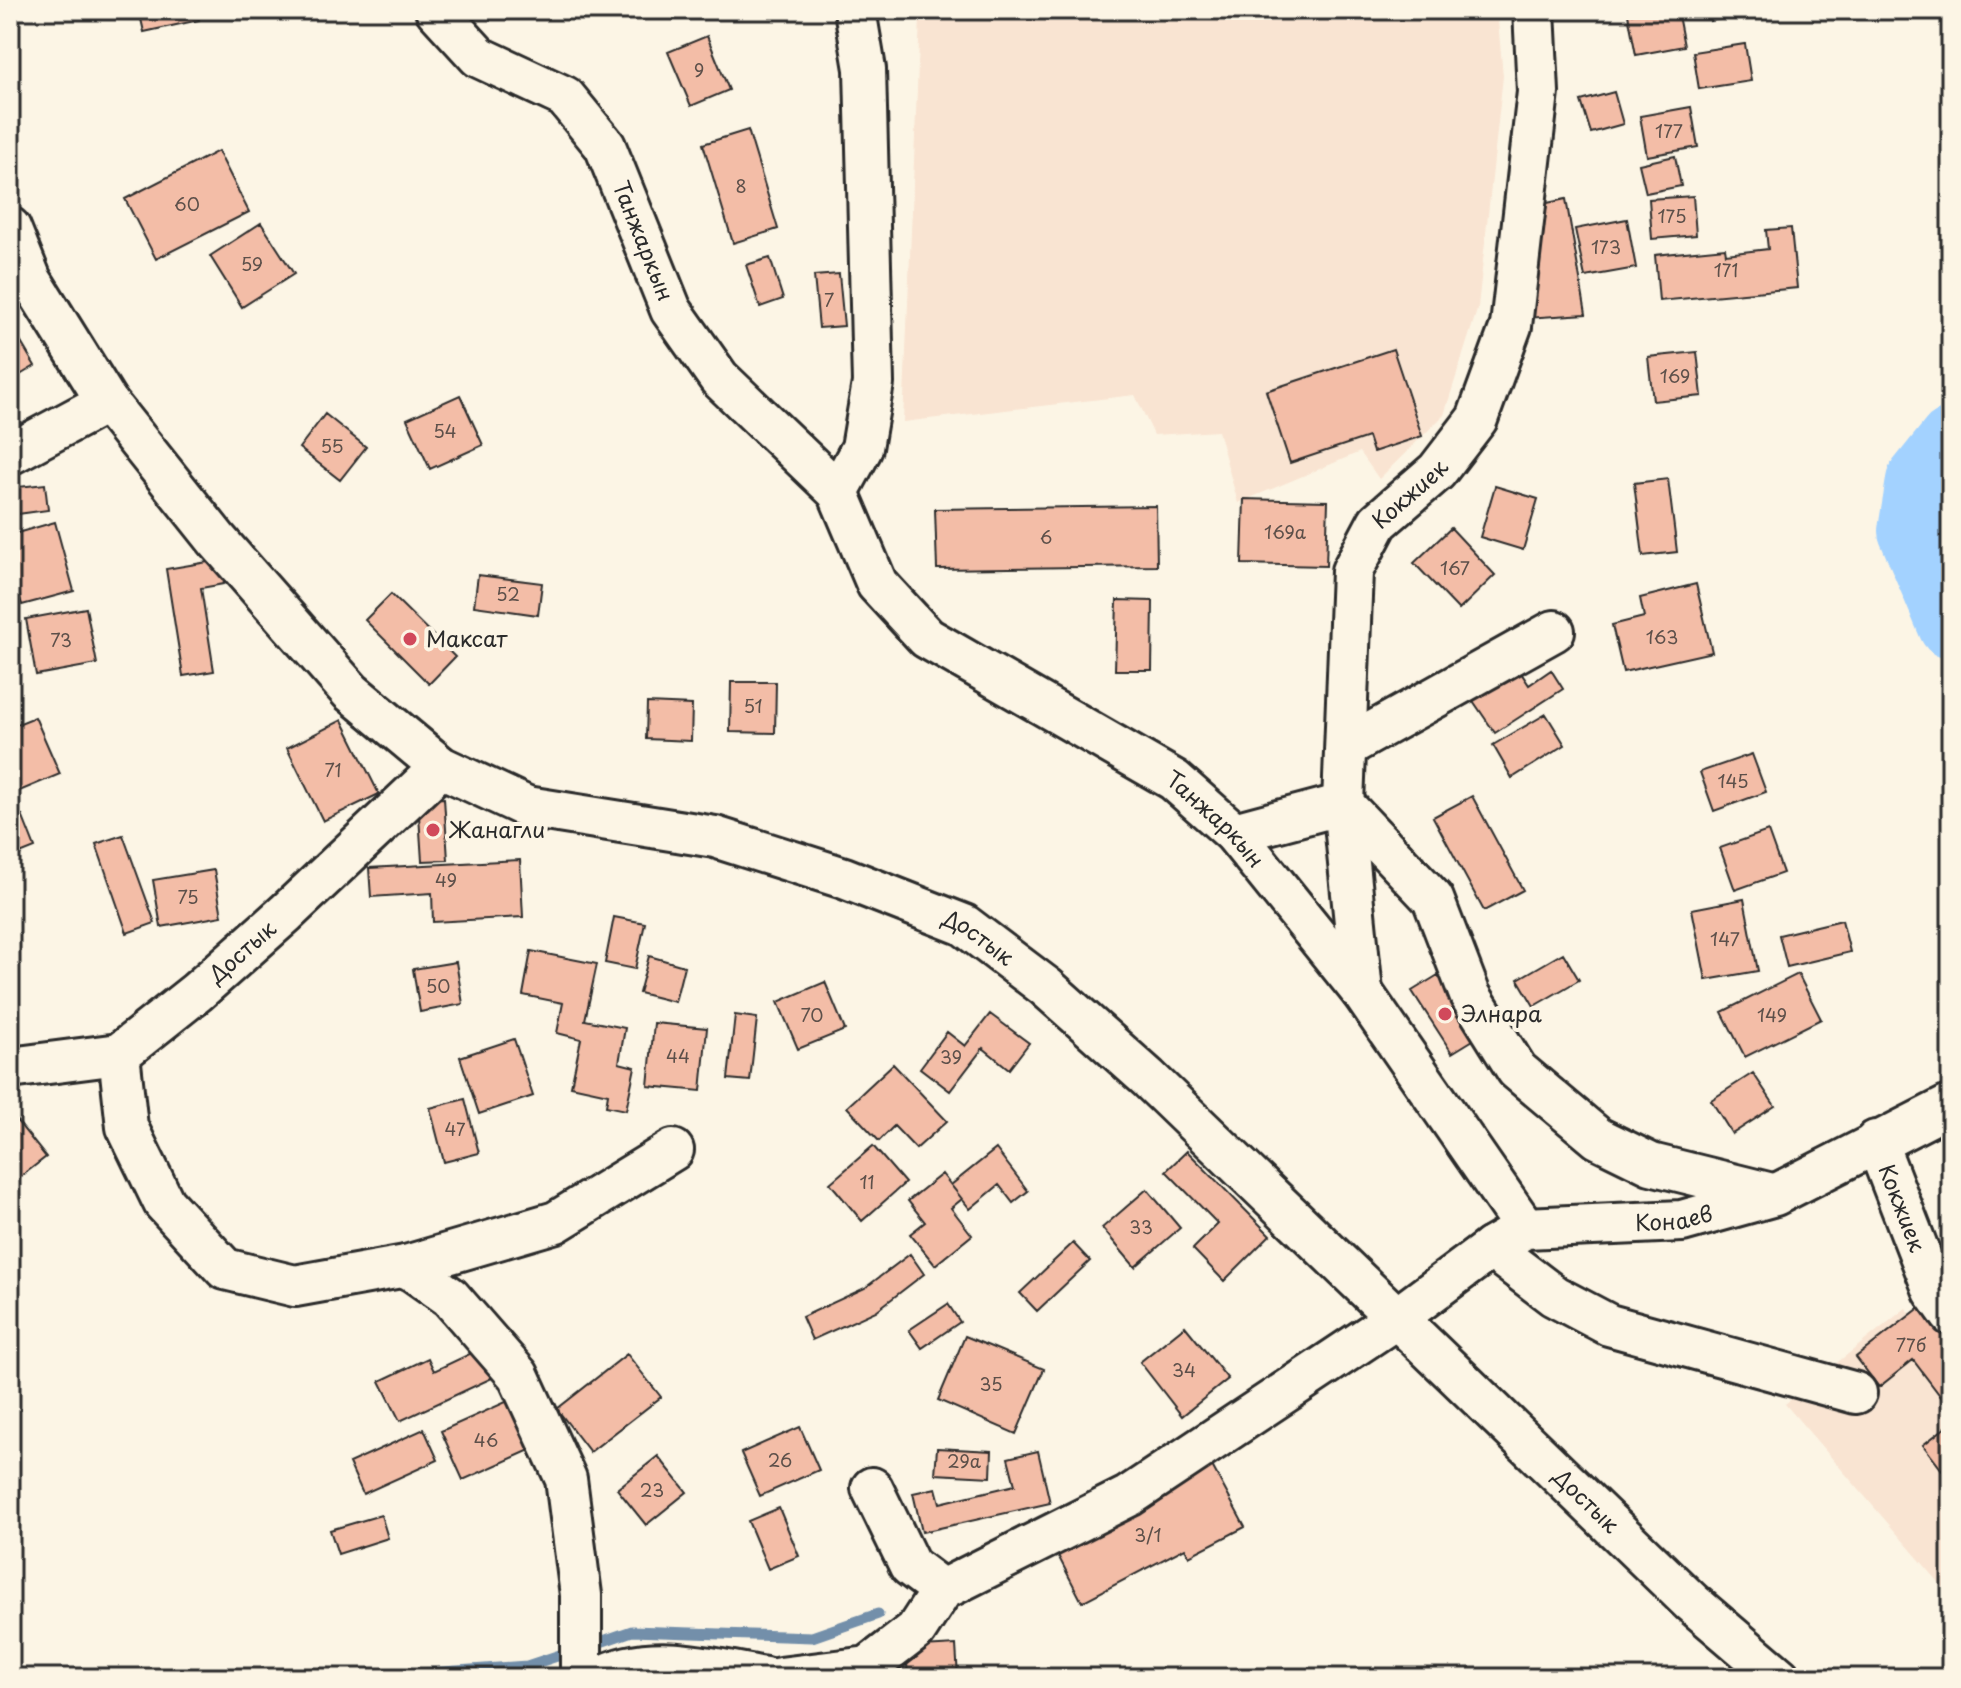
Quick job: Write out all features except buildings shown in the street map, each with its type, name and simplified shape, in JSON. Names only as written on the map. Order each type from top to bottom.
[{"type":"street","name":"Танжаркын","points":[[436,10],[479,57],[565,97],[605,146],[671,310],[719,378],[838,492],[877,584],[927,638],[1174,780],[1234,833],[1362,992],[1525,1228]]},
{"type":"street","points":[[838,492],[862,448],[873,383],[865,69],[855,10]]},
{"type":"street","name":"Кокжиек","points":[[1362,992],[1343,804],[1352,571],[1378,522],[1437,471],[1477,419],[1511,326],[1538,92],[1534,10]]},
{"type":"street","name":"Достык","points":[[10,228],[31,280],[107,402],[217,540],[351,692],[441,767],[527,807],[715,837],[844,878],[964,925],[1046,987],[1137,1068],[1691,1602],[1780,1678]]},
{"type":"street","points":[[10,454],[107,402]]},
{"type":"street","points":[[1346,747],[1554,631]]},
{"type":"street","name":"Достык","points":[[119,1054],[264,933],[441,767]]},
{"type":"street","points":[[1234,833],[1343,804],[1433,899],[1470,995],[1517,1070],[1598,1138],[1651,1164],[1775,1195]]},
{"type":"street","points":[[10,1068],[119,1054],[127,1127],[164,1203],[225,1269],[295,1286],[406,1266],[556,1222],[673,1150]]},
{"type":"street","name":"Конаев","points":[[1398,1317],[1491,1248],[1525,1228],[1682,1221],[1775,1195],[1951,1105]]},
{"type":"street","name":"Кокжиек","points":[[1876,1141],[1934,1291],[1951,1315]]},
{"type":"street","points":[[1491,1248],[1554,1296],[1609,1325],[1856,1393]]},
{"type":"street","points":[[406,1266],[450,1297],[518,1375],[566,1479],[581,1595],[581,1678]]},
{"type":"street","points":[[780,1678],[868,1667],[916,1630],[942,1590],[1129,1496],[1398,1317]]},
{"type":"street","points":[[872,1488],[910,1566],[942,1590]]},
{"type":"street","points":[[600,1678],[614,1670],[677,1663],[765,1678]]},
{"type":"shaded area","points":[[916,10],[1497,10],[1503,76],[1478,307],[1444,415],[1379,479],[1360,452],[1238,503],[1218,431],[1154,435],[1135,395],[903,422],[920,18]]},
{"type":"shaded area","points":[[1906,1308],[1951,1364],[1950,1595],[1785,1404]]},
{"type":"waterway","points":[[1951,441],[1919,481],[1911,531],[1951,626]]},
{"type":"waterway","points":[[589,1646],[632,1631],[812,1637],[878,1614]]},
{"type":"waterway","points":[[360,1678],[527,1666],[572,1651]]},
{"type":"waterway","points":[[10,1673],[25,1678]]},
{"type":"place","name":"Максат","points":[[410,639]]},
{"type":"place","name":"Жанагли","points":[[433,830]]},
{"type":"place","name":"Элнара","points":[[1445,1014]]}]
